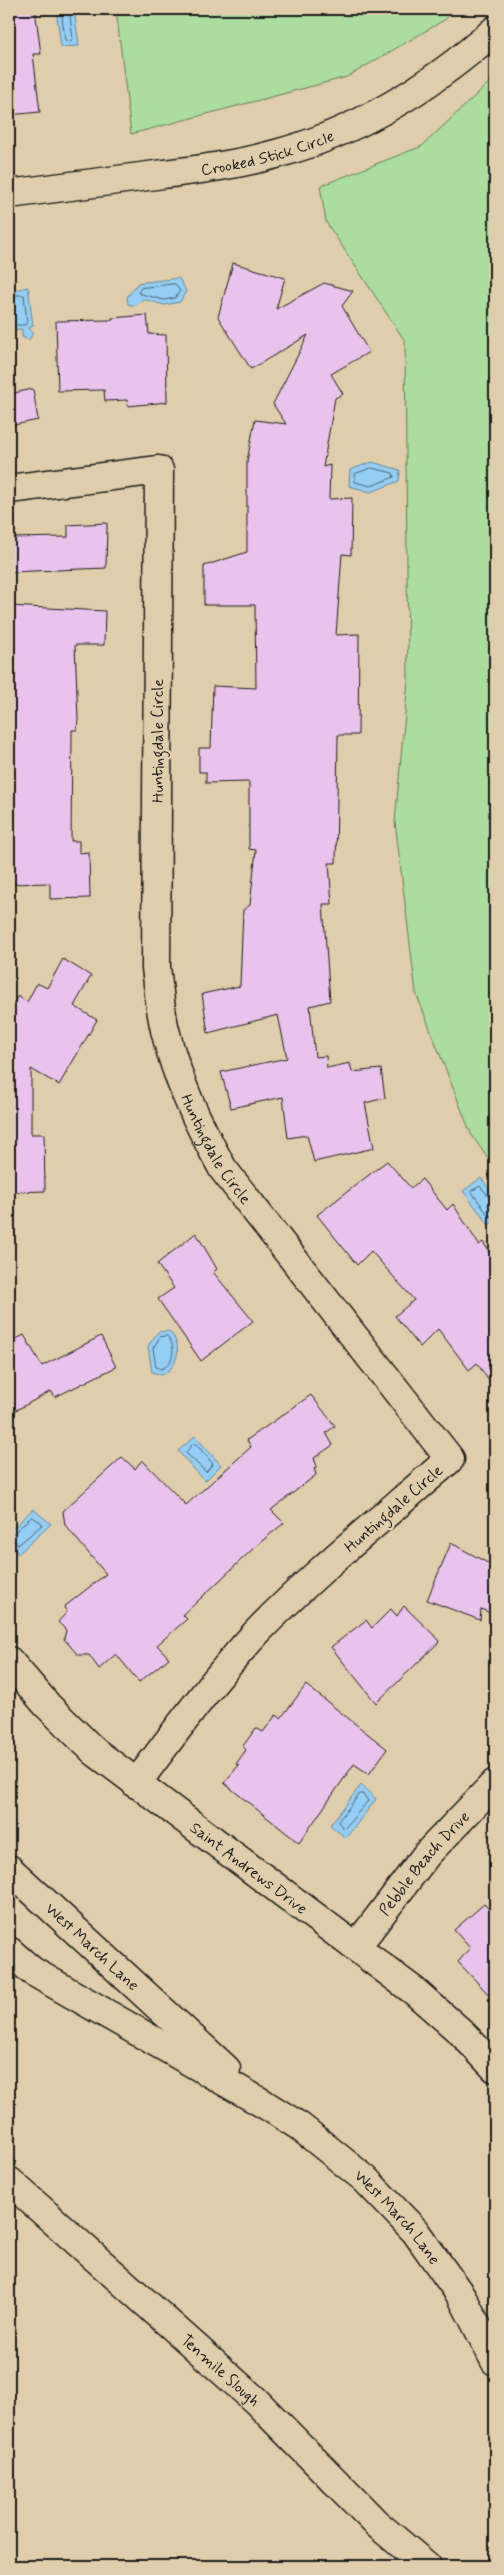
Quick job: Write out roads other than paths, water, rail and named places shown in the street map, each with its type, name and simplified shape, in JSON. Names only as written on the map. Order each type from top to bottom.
[{"type":"street","name":"Crooked Stick Circle","points":[[9,194],[229,165],[276,154],[342,131],[400,101],[440,74],[495,30]]},
{"type":"street","name":"Huntingdale Circle","points":[[9,489],[159,470],[156,968],[164,1028],[177,1075],[197,1122],[223,1169],[450,1460],[318,1572],[257,1632],[198,1700],[136,1784]]},
{"type":"street","name":"Saint Andrews Drive","points":[[9,1661],[46,1705],[87,1744],[136,1784],[414,1991],[462,2033],[495,2068]]},
{"type":"street","name":"Pebble Beach Drive","points":[[356,1947],[427,1854],[495,1783]]},
{"type":"street","name":"West March Lane","points":[[9,1869],[264,2104]]},
{"type":"street","name":"West March Lane","points":[[9,1951],[32,1970],[299,2126],[365,2179],[415,2231],[462,2297],[495,2361]]},
{"type":"street","name":"Tenmile Slough","points":[[9,2181],[255,2400],[377,2524],[427,2566]]},
{"type":"water","points":[[56,9],[74,9],[79,46],[61,47]]},
{"type":"water","points":[[179,278],[186,291],[180,302],[164,305],[143,299],[135,306],[128,304],[127,297],[138,283]]},
{"type":"water","points":[[28,287],[33,326],[29,328],[33,333],[29,340],[22,337],[22,329],[9,330],[9,291]]},
{"type":"water","points":[[372,462],[400,470],[399,481],[371,492],[349,486],[350,470]]},
{"type":"water","points":[[481,1178],[495,1197],[495,1220],[489,1225],[463,1191]]},
{"type":"water","points":[[169,1331],[176,1342],[177,1355],[172,1367],[162,1375],[152,1372],[148,1346],[158,1332]]},
{"type":"water","points":[[195,1436],[221,1465],[205,1481],[178,1451]]},
{"type":"water","points":[[33,1509],[51,1524],[18,1554],[9,1541],[9,1532]]},
{"type":"water","points":[[361,1785],[376,1799],[346,1838],[330,1825]]}]
